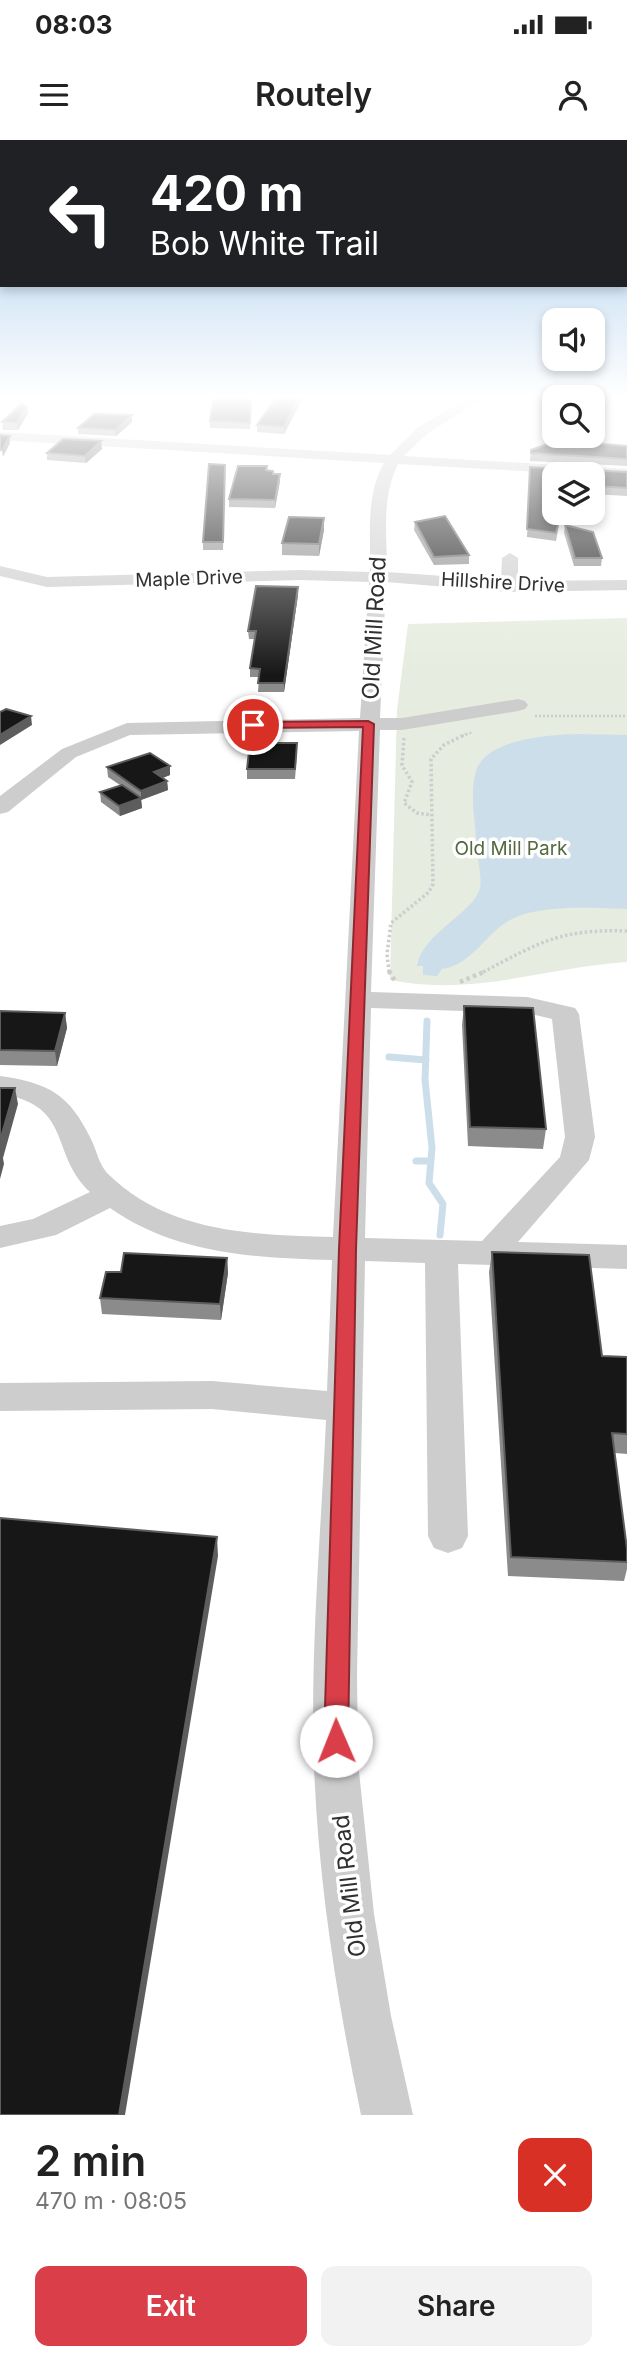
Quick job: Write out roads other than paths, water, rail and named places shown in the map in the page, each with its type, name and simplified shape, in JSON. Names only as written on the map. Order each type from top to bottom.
[{"type":"street","name":"Old Mill Road","points":[[381,491],[368,724],[348,1249],[335,1713],[338,1796],[348,1895],[365,2003],[387,2115]]},
{"type":"street","points":[[509,587],[510,558]]},
{"type":"street","name":"Maple Drive","points":[[0,570],[47,582],[265,575],[378,577]]},
{"type":"street","name":"Hillshire Drive","points":[[378,577],[509,587],[627,585]]},
{"type":"street","points":[[0,807],[69,753],[127,729],[402,724],[523,710]]},
{"type":"street","points":[[358,1000],[527,1005],[565,1014],[580,1138],[574,1160],[491,1252]]},
{"type":"street","points":[[0,1085],[18,1087],[48,1098],[65,1116],[93,1177],[134,1211],[192,1235],[248,1246],[627,1257]]},
{"type":"street","points":[[0,1237],[19,1236],[46,1227],[113,1193]]},
{"type":"street","points":[[441,1251],[448,1536]]},
{"type":"street","points":[[0,1397],[212,1395],[344,1407]]},
{"type":"water","points":[[576,734],[627,735],[627,909],[568,908],[524,914],[503,925],[462,961],[442,969],[437,976],[423,975],[423,966],[417,966],[428,943],[468,906],[480,888],[473,790],[476,771],[482,760],[505,745],[519,741]]},
{"type":"waterway","points":[[426,1060],[427,1021]]},
{"type":"waterway","points":[[389,1057],[426,1060]]},
{"type":"waterway","points":[[426,1060],[425,1080],[432,1148],[429,1183],[443,1204],[440,1235]]},
{"type":"waterway","points":[[416,1161],[430,1161]]},
{"type":"park label","name":"Old Mill Park","points":[[511,848]]}]
